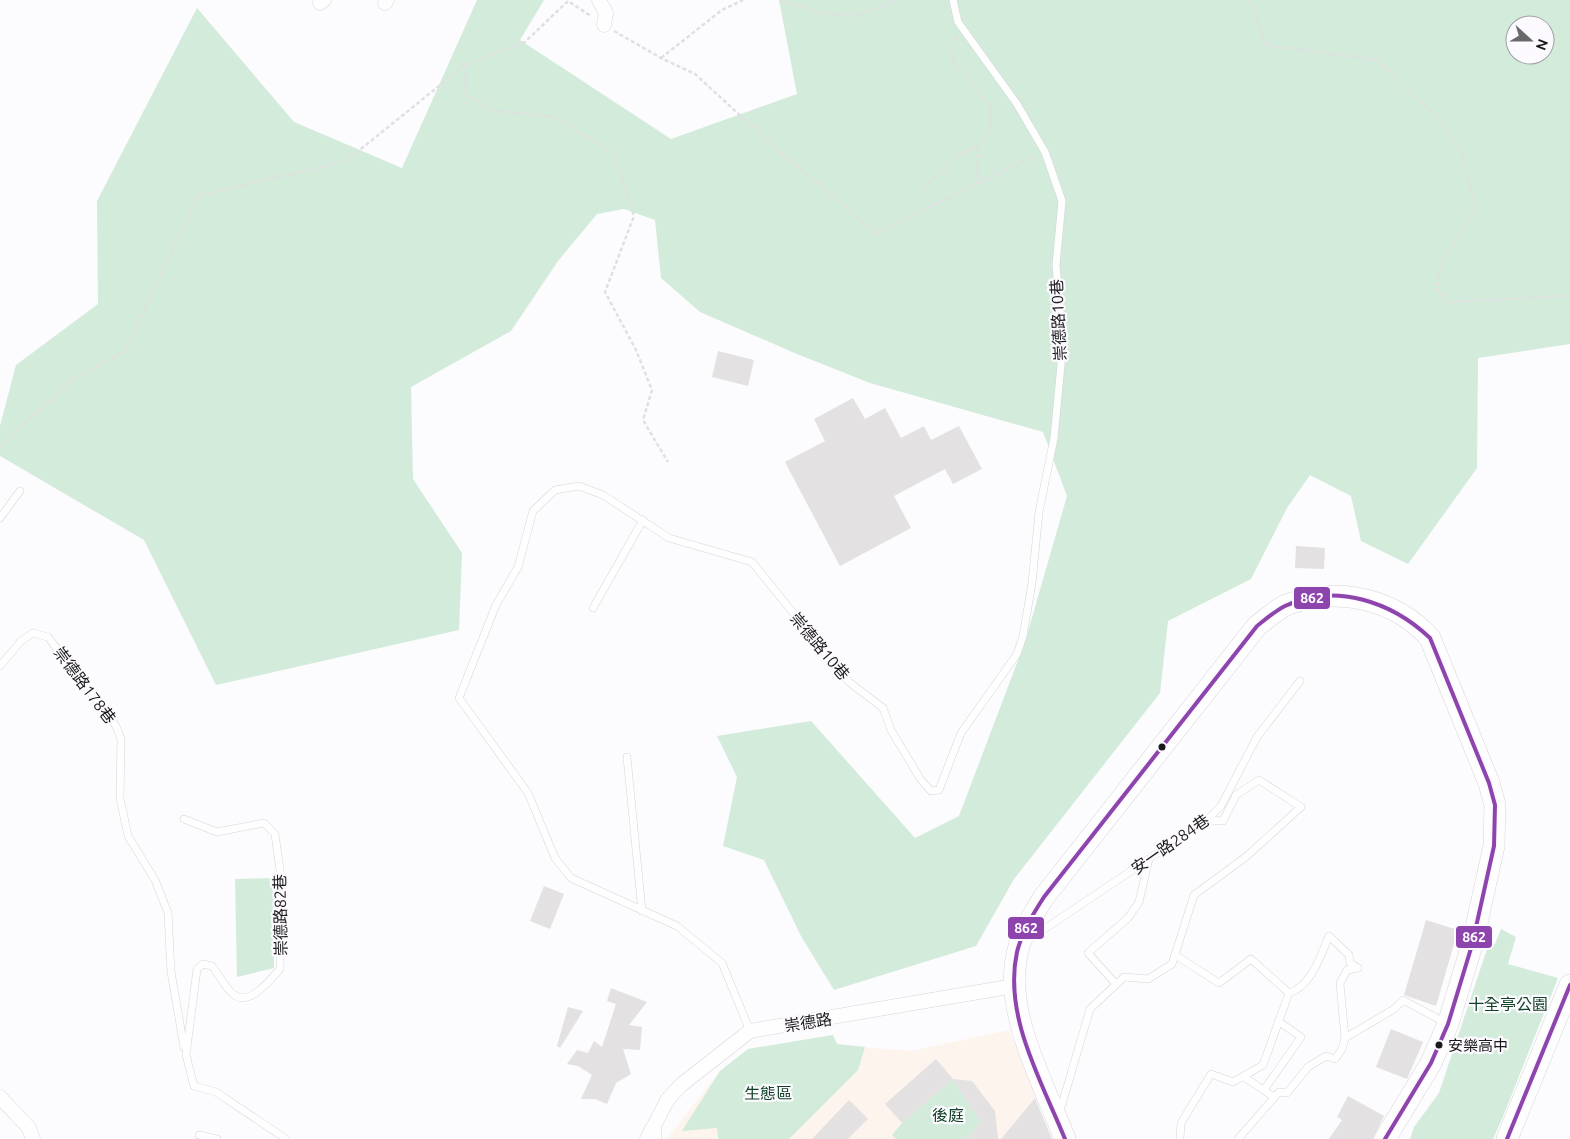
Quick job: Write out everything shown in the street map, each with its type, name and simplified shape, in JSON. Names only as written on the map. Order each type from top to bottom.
[{"type":"main road","points":[[1065,1139],[1021,1024],[1014,986],[1019,945],[1044,897],[1257,626],[1288,604],[1322,597],[1356,598],[1404,615],[1418,625],[1430,638],[1481,762],[1494,805],[1494,846],[1472,945],[1441,1020],[1431,1063],[1385,1139]]},
{"type":"main road","points":[[1507,1139],[1570,985]]},
{"type":"street","points":[[600,0],[606,13],[604,25]]},
{"type":"street","name":"崇德路","points":[[647,1139],[668,1099],[681,1085],[750,1031],[1014,986]]},
{"type":"street","points":[[0,1096],[29,1128],[33,1139]]},
{"type":"lane","points":[[953,0],[958,22]]},
{"type":"lane","name":"崇德路10巷","points":[[750,1031],[722,963],[676,926],[571,878],[555,858],[528,793],[459,698],[496,605],[518,566],[533,511],[555,490],[579,486],[603,495],[669,538],[752,562],[849,682],[883,708],[891,730],[921,780],[931,791],[939,790],[961,733],[1017,654],[1024,636],[1032,583],[1039,512],[1054,438],[1063,344],[1056,265],[1062,201],[1045,152],[1017,104],[958,22]]},
{"type":"lane","points":[[0,518],[20,491]]},
{"type":"lane","points":[[593,608],[643,520]]},
{"type":"lane","name":"崇德路178巷","points":[[0,666],[22,641],[33,633],[48,636],[116,726],[121,739],[119,764],[120,798],[128,836],[155,880],[168,913],[171,972],[186,1055]]},
{"type":"lane","name":"安一路284巷","points":[[1019,945],[1207,820],[1221,806],[1256,737],[1300,681]]},
{"type":"lane","points":[[627,757],[642,911]]},
{"type":"lane","points":[[1057,1118],[1072,1074],[1090,1009],[1124,976],[1148,979],[1172,964],[1194,895],[1247,856],[1301,807],[1259,780],[1236,795],[1223,821],[1207,820]]},
{"type":"lane","name":"崇德路82巷","points":[[184,819],[217,832],[264,823],[275,834],[282,885],[280,969],[254,995],[241,998],[234,995],[212,966],[203,964],[197,969],[186,1055],[194,1086],[216,1092],[286,1139]]},
{"type":"lane","points":[[1116,984],[1088,953],[1128,918],[1139,902],[1149,859]]},
{"type":"lane","points":[[1238,1139],[1274,1097],[1279,1092],[1287,1093],[1308,1067],[1326,1056],[1335,1059],[1342,1049],[1345,1038],[1340,983],[1348,970],[1358,968],[1350,963],[1348,955],[1329,936],[1316,968],[1296,991],[1289,993]]},
{"type":"lane","points":[[1175,955],[1219,983],[1251,959],[1289,993]]},
{"type":"lane","points":[[1180,1139],[1181,1123],[1210,1074],[1233,1082],[1263,1065],[1289,993]]},
{"type":"lane","points":[[1345,1038],[1394,1010],[1403,1000],[1441,1020]]},
{"type":"lane","points":[[1264,1090],[1301,1037],[1278,1021]]},
{"type":"lane","points":[[1244,1076],[1274,1097]]},
{"type":"lane","points":[[657,1118],[658,1139]]},
{"type":"lane","points":[[199,1135],[217,1139]]},
{"type":"path","points":[[661,58],[722,10],[743,0]]},
{"type":"path","points":[[780,0],[816,12],[855,16],[899,0]]},
{"type":"path","points":[[1247,0],[1254,8],[1265,45],[1377,60],[1438,119],[1461,150],[1475,208],[1441,265],[1436,288],[1446,302],[1570,296]]},
{"type":"path","points":[[0,446],[76,377],[125,351],[198,196],[346,161],[465,65],[525,42],[568,1],[604,25],[661,58],[695,74],[779,151],[876,233],[1045,152]]},
{"type":"path","points":[[922,188],[947,168],[952,157],[978,146],[991,128],[991,107],[952,59],[958,22]]},
{"type":"path","points":[[465,65],[465,94],[491,110],[555,117],[613,153],[634,216],[605,292],[636,350],[652,390],[643,420],[668,462]]},
{"type":"path","points":[[977,183],[978,146]]},
{"type":"shaded area","points":[[1009,1030],[1036,1097],[1001,1139],[667,1139],[720,1071],[748,1049],[833,1035],[838,1045],[911,1051]]},
{"type":"green space","points":[[477,0],[544,0],[520,40],[671,139],[797,94],[779,0],[1570,0],[1570,344],[1478,358],[1477,468],[1408,564],[1361,541],[1351,496],[1310,475],[1287,508],[1251,579],[1168,621],[1160,693],[1014,879],[976,946],[834,990],[801,936],[764,860],[723,846],[737,777],[717,736],[811,721],[915,838],[959,816],[1025,642],[1067,496],[1043,432],[870,383],[700,312],[661,278],[655,220],[624,209],[597,214],[558,261],[511,331],[411,387],[413,479],[462,553],[459,630],[216,685],[144,540],[0,456],[0,426],[16,365],[98,304],[97,201],[197,8],[294,122],[402,168]]},
{"type":"green space","points":[[274,878],[274,968],[237,977],[235,879]]},
{"type":"green space","name":"十全亭公園","points":[[1501,929],[1516,937],[1508,964],[1558,978],[1502,1119],[1493,1139],[1410,1139],[1414,1127],[1439,1093],[1489,943],[1495,944]]},
{"type":"green space","name":"生態區","points":[[833,1035],[837,1044],[865,1047],[858,1070],[789,1139],[718,1139],[717,1128],[682,1131],[720,1071],[748,1049]]},
{"type":"green space","name":"後庭","points":[[953,1079],[981,1123],[966,1139],[896,1139],[892,1135],[902,1123]]},
{"type":"building","points":[[718,351],[754,360],[748,386],[712,377]]},
{"type":"building","points":[[853,398],[865,419],[885,408],[901,438],[924,426],[931,440],[959,426],[982,469],[953,484],[945,469],[894,496],[911,528],[840,566],[785,462],[825,441],[814,419]]},
{"type":"building","points":[[1296,546],[1325,548],[1324,569],[1295,568]]},
{"type":"building","points":[[544,886],[564,894],[550,929],[530,921]]},
{"type":"building","points":[[1426,920],[1458,930],[1436,1006],[1404,995]]},
{"type":"building","points":[[611,988],[647,1002],[629,1025],[642,1027],[640,1050],[623,1049],[631,1074],[616,1083],[607,1104],[595,1099],[581,1099],[592,1075],[578,1066],[567,1064],[577,1050],[588,1053],[594,1041],[602,1047],[616,1004],[607,1001]]},
{"type":"building","points":[[568,1007],[583,1011],[560,1048],[557,1046]]},
{"type":"building","points":[[1391,1029],[1423,1042],[1407,1079],[1376,1067]]},
{"type":"building","points":[[936,1059],[953,1079],[902,1123],[885,1104]]},
{"type":"building","points":[[953,1079],[972,1081],[995,1111],[998,1139],[966,1139],[981,1123]]},
{"type":"building","points":[[1348,1096],[1384,1116],[1373,1139],[1329,1139],[1342,1120],[1337,1117]]},
{"type":"building","points":[[1035,1098],[1052,1139],[1001,1139]]},
{"type":"building","points":[[849,1100],[868,1119],[848,1139],[812,1139]]},
{"type":"transit line","name":"862","points":[[1065,1139],[1027,1048],[1015,1000],[1014,976],[1017,952],[1025,930],[1044,897],[1257,626],[1285,606],[1304,599],[1323,596],[1343,596],[1381,606],[1415,625],[1430,638],[1489,783],[1495,805],[1494,846],[1472,945],[1448,1024],[1431,1063],[1385,1139]]},
{"type":"transit line","name":"862","points":[[1507,1139],[1570,985]]},
{"type":"place","name":"安樂高中","points":[[1439,1045]]}]
